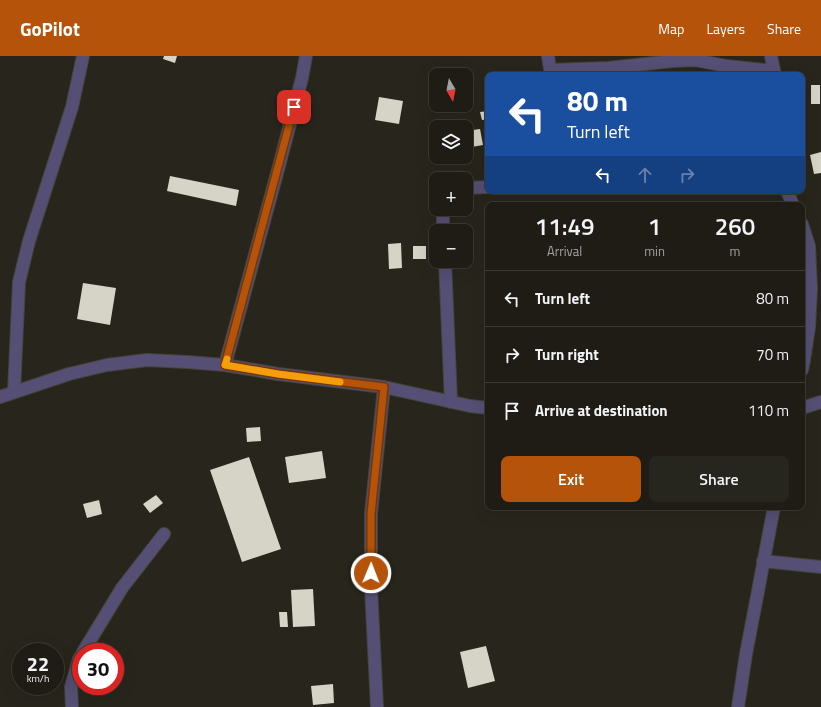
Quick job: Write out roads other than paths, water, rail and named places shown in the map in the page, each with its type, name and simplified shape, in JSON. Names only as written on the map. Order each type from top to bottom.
[{"type":"street","points":[[14,392],[19,282],[29,241],[72,107],[83,56]]},
{"type":"street","points":[[225,365],[302,78],[306,56]]},
{"type":"street","points":[[548,56],[550,72]]},
{"type":"street","points":[[771,56],[774,72]]},
{"type":"street","points":[[562,72],[694,60],[767,72]]},
{"type":"street","points":[[473,188],[485,187]]},
{"type":"street","points":[[805,233],[809,246],[815,254],[809,327],[805,353]]},
{"type":"street","points":[[445,268],[451,402]]},
{"type":"street","points":[[0,397],[69,374],[107,365],[146,360],[225,365],[278,374],[384,387],[470,406],[485,408]]},
{"type":"street","points":[[377,707],[371,588],[371,514],[384,387]]},
{"type":"street","points":[[805,407],[821,402]]},
{"type":"street","points":[[738,707],[763,561],[773,510]]},
{"type":"street","points":[[88,643],[122,588],[164,534]]},
{"type":"street","points":[[763,561],[821,567]]},
{"type":"street","points":[[72,684],[72,707]]}]
